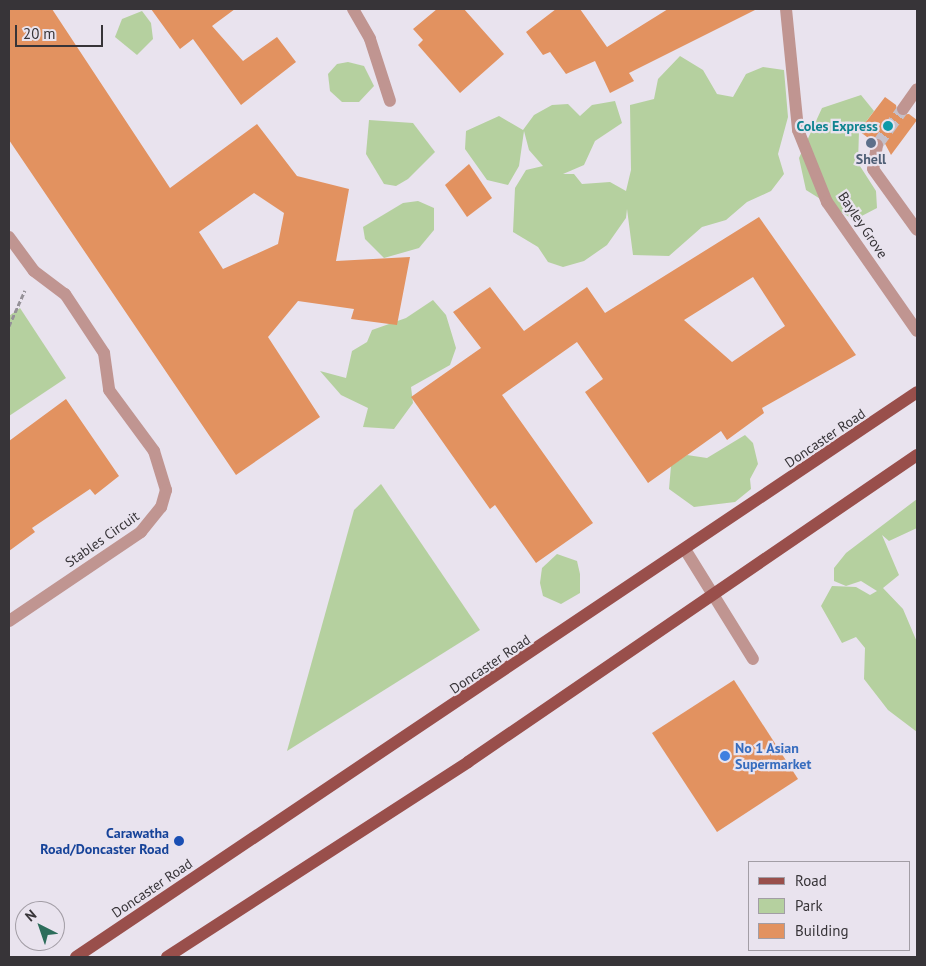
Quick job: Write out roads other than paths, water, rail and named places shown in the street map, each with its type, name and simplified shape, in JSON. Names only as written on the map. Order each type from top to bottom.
[{"type":"main road","name":"Doncaster Road","points":[[76,957],[686,551],[917,392]]},
{"type":"main road","points":[[167,957],[468,762],[917,455]]},
{"type":"street","points":[[353,9],[370,39],[390,102]]},
{"type":"street","name":"Bayley Grove","points":[[786,9],[798,130],[827,202],[917,331]]},
{"type":"street","points":[[903,109],[917,89]]},
{"type":"street","points":[[877,145],[873,169],[917,230]]},
{"type":"street","name":"Stables Circuit","points":[[9,237],[34,271],[65,294],[104,353],[109,390],[154,451],[166,490],[161,507],[141,532],[9,621]]},
{"type":"street","points":[[686,551],[753,659]]},
{"type":"tunnel","points":[[877,145],[903,109]]},
{"type":"place","name":"Coles Express","points":[[888,126]]},
{"type":"place","name":"Shell","points":[[871,143]]},
{"type":"place","name":"No 1 Asian Supermarket","points":[[725,756]]},
{"type":"place","name":"Carawatha Road/Doncaster Road","points":[[179,841]]}]
